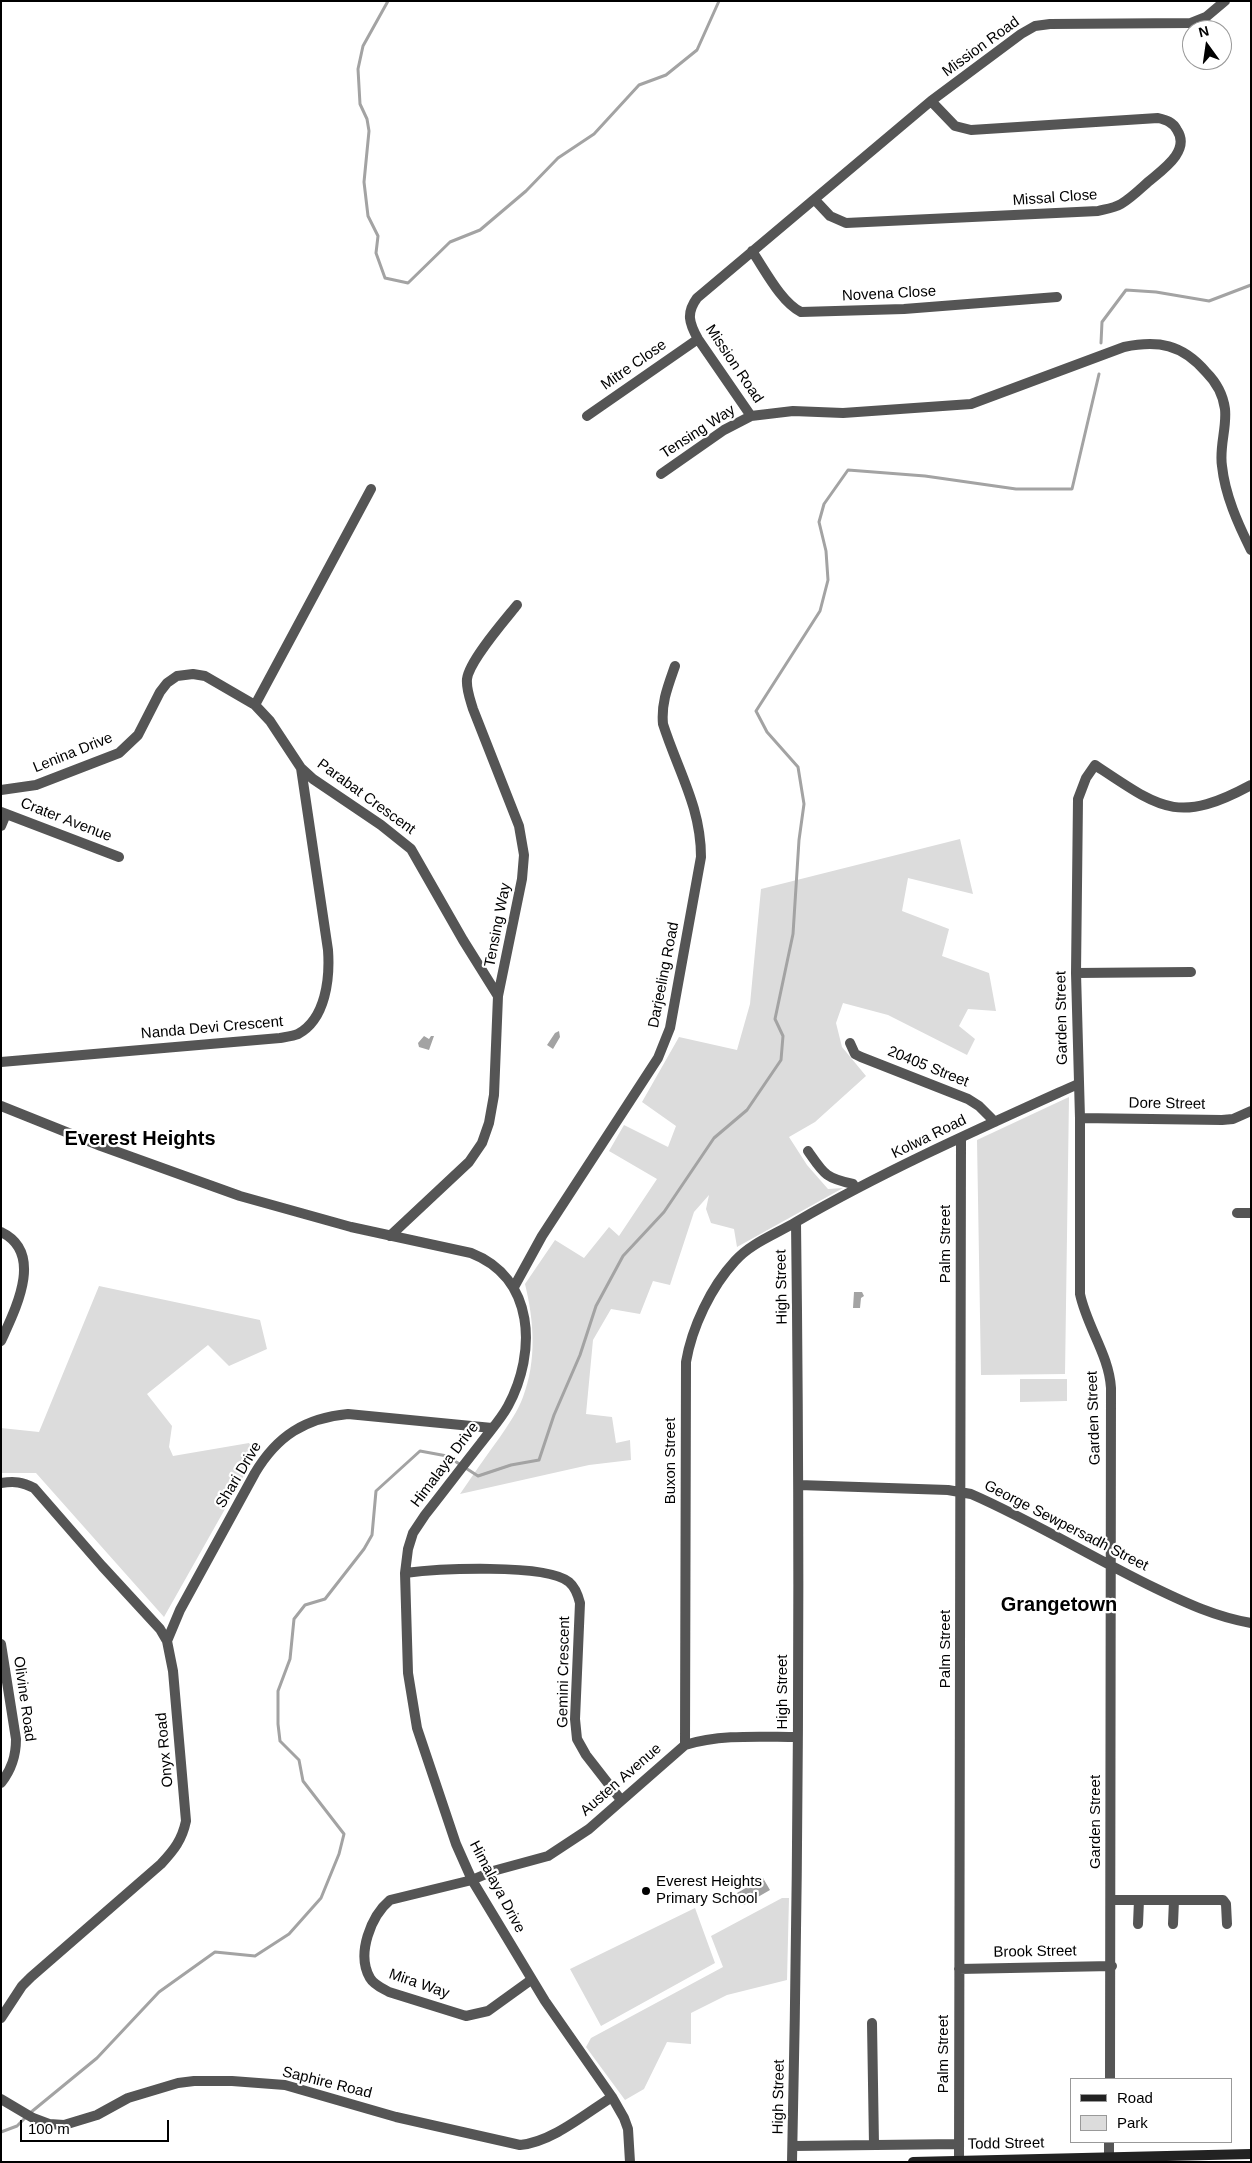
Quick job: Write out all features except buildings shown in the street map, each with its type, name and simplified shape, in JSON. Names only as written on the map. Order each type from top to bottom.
[{"type":"street","name":"Mission Road","points":[[1224,1],[1206,17],[1191,22],[1050,24],[1035,26],[1021,34],[931,101],[816,200],[752,251],[697,298],[688,316],[690,326],[698,339],[751,416],[793,410],[844,413],[971,404],[1124,347],[1144,343],[1166,345],[1185,352],[1199,363],[1214,380],[1222,396],[1225,410],[1221,452],[1222,468],[1232,508],[1251,550]]},
{"type":"street","name":"Missal Close","points":[[816,200],[830,216],[838,221],[852,223],[1098,211],[1119,205],[1130,198],[1168,166],[1177,155],[1180,146],[1180,138],[1175,126],[1158,118],[972,130],[955,126],[931,101]]},
{"type":"street","name":"Novena Close","points":[[752,251],[786,300],[793,308],[801,312],[904,308],[1057,297]]},
{"type":"street","name":"Mitre Close","points":[[587,416],[698,339]]},
{"type":"street","name":"Tensing Way","points":[[661,474],[724,430],[751,416]]},
{"type":"street","points":[[255,705],[371,489]]},
{"type":"street","name":"Tensing Way","points":[[390,1236],[469,1162],[482,1143],[489,1123],[494,1094],[498,996],[522,879],[523,840],[473,709],[467,691],[467,677],[474,663],[517,605]]},
{"type":"street","name":"Darjeeling Road","points":[[514,1287],[542,1236],[658,1058],[670,1028],[701,857],[701,836],[696,812],[669,742],[662,711],[675,666]]},
{"type":"street","name":"Parabat Crescent","points":[[177,676],[193,674],[205,676],[255,705],[282,736],[301,768],[313,780],[381,825],[411,849],[463,940],[498,996]]},
{"type":"street","name":"Lenina Drive","points":[[1,790],[43,782],[119,753],[138,735],[160,692],[167,683],[177,676]]},
{"type":"street","name":"Garden Street","points":[[1110,2078],[1112,1966],[1110,1373],[1086,1318],[1080,1294],[1080,1118],[1076,973],[1078,799],[1086,778],[1095,765],[1141,796],[1162,805],[1182,808],[1212,804],[1251,785]]},
{"type":"street","name":"Nanda Devi Crescent","points":[[1,1062],[280,1038],[297,1034],[308,1027],[318,1013],[330,972],[301,768]]},
{"type":"street","points":[[1,826],[4,813]]},
{"type":"street","name":"Crater Avenue","points":[[4,813],[119,857]]},
{"type":"street","points":[[1076,973],[1191,972]]},
{"type":"street","name":"20405 Street","points":[[850,1043],[852,1050],[861,1057],[968,1100],[979,1106],[995,1122]]},
{"type":"street","name":"Kolwa Road","points":[[796,1222],[856,1189],[1078,1084]]},
{"type":"street","name":"Himalaya Drive","points":[[1,1106],[101,1146],[240,1196],[390,1236],[471,1253],[488,1259],[514,1287],[524,1312],[526,1332],[524,1360],[518,1383],[508,1407],[413,1533],[408,1549],[404,1572],[408,1673],[417,1728],[456,1844],[472,1880],[531,1980],[612,2097],[624,2118],[628,2129],[630,2162]]},
{"type":"street","name":"Dore Street","points":[[1080,1118],[1222,1120],[1233,1119],[1251,1111]]},
{"type":"street","name":"Palm Street","points":[[959,2160],[961,1139]]},
{"type":"street","points":[[808,1151],[826,1175],[834,1180],[853,1184],[856,1189]]},
{"type":"street","points":[[1237,1213],[1251,1213]]},
{"type":"street","name":"High Street","points":[[792,2162],[796,1972],[799,1485],[796,1222]]},
{"type":"street","name":"Buxon Street","points":[[685,1745],[686,1371],[690,1343],[711,1298],[736,1260],[751,1248],[796,1222]]},
{"type":"street","points":[[1,1232],[14,1240],[20,1250],[24,1264],[23,1281],[18,1303],[1,1341]]},
{"type":"street","name":"Shari Drive","points":[[167,1641],[180,1610],[250,1482],[266,1454],[278,1442],[313,1421],[329,1416],[348,1414],[492,1428]]},
{"type":"street","name":"Onyx Road","points":[[1,1483],[14,1481],[25,1483],[34,1488],[160,1629],[167,1641],[173,1671],[186,1820],[183,1834],[176,1848],[161,1864],[22,1986],[1,2018]]},
{"type":"street","name":"George Sewpersadh Street","points":[[799,1485],[928,1489],[961,1492],[985,1500],[1111,1567],[1203,1611],[1223,1618],[1251,1623]]},
{"type":"street","name":"Gemini Crescent","points":[[404,1572],[464,1568],[540,1572],[560,1577],[570,1582],[577,1592],[580,1602],[577,1739],[586,1755],[621,1800]]},
{"type":"street","name":"Olivine Road","points":[[1,1644],[16,1738],[16,1751],[14,1763],[1,1783]]},
{"type":"street","name":"Austen Avenue","points":[[472,1880],[493,1871],[548,1856],[589,1829],[685,1745],[701,1740],[722,1737],[797,1737]]},
{"type":"street","name":"Mira Way","points":[[472,1880],[390,1900],[380,1909],[372,1921],[366,1947],[366,1970],[371,1980],[389,1992],[466,2016],[488,2011],[531,1980]]},
{"type":"street","points":[[1111,1900],[1224,1901],[1227,1924]]},
{"type":"street","points":[[1138,1924],[1139,1900]]},
{"type":"street","points":[[1173,1924],[1174,1900]]},
{"type":"street","name":"Brook Street","points":[[960,1968],[1112,1966]]},
{"type":"street","points":[[872,2023],[874,2145]]},
{"type":"street","name":"Saphire Road","points":[[1,2099],[33,2118],[49,2124],[64,2125],[97,2115],[128,2098],[158,2088],[194,2081],[232,2081],[301,2089],[396,2117],[520,2145],[532,2144],[546,2139],[612,2097]]},
{"type":"street","points":[[1109,2143],[1109,2157]]},
{"type":"street","points":[[793,2146],[959,2144]]},
{"type":"street","name":"Todd Street","points":[[912,2162],[1251,2154]]},
{"type":"green space","points":[[960,839],[973,894],[908,878],[902,911],[949,929],[942,956],[989,973],[996,1011],[968,1009],[959,1026],[975,1039],[967,1055],[888,1015],[843,1003],[836,1023],[842,1047],[866,1076],[815,1122],[789,1137],[807,1165],[828,1189],[843,1188],[737,1247],[734,1229],[711,1223],[706,1209],[709,1195],[694,1212],[670,1285],[653,1281],[640,1314],[611,1309],[593,1340],[586,1414],[612,1417],[616,1443],[630,1440],[631,1460],[589,1465],[460,1494],[513,1418],[527,1383],[533,1340],[525,1284],[555,1240],[584,1258],[609,1227],[619,1236],[657,1179],[609,1151],[624,1125],[668,1147],[676,1126],[642,1102],[679,1037],[737,1050],[750,1004],[761,889]]},
{"type":"green space","points":[[1069,1097],[1065,1374],[981,1375],[977,1140]]},
{"type":"green space","points":[[99,1286],[260,1320],[267,1349],[229,1366],[208,1345],[147,1394],[172,1426],[169,1447],[173,1456],[249,1443],[256,1454],[164,1617],[36,1473],[1,1473],[1,1428],[39,1432]]},
{"type":"green space","points":[[1020,1379],[1067,1379],[1067,1401],[1020,1402]]},
{"type":"green space","points":[[782,1898],[789,1898],[787,1980],[727,1995],[691,2013],[691,2044],[667,2042],[644,2089],[625,2100],[586,2047],[591,2038],[723,1967],[711,1936]]},
{"type":"green space","points":[[695,1908],[715,1963],[601,2026],[570,1969]]},
{"type":"shaded area","points":[[559,1031],[560,1037],[553,1049],[547,1045],[555,1033]]},
{"type":"shaded area","points":[[424,1036],[429,1039],[431,1036],[434,1036],[429,1050],[419,1047],[418,1043]]},
{"type":"shaded area","points":[[854,1292],[862,1292],[864,1296],[861,1298],[860,1308],[853,1308]]},
{"type":"shaded area","points":[[763,1878],[770,1890],[744,1905],[737,1893]]},
{"type":"waterway","points":[[388,1],[363,46],[358,69],[360,104],[367,119],[369,131],[364,182],[368,216],[378,236],[376,253],[385,278],[408,283],[450,242],[480,230],[526,191],[558,158],[594,134],[639,85],[666,75],[697,50],[719,1]]},
{"type":"waterway","points":[[1101,343],[1102,322],[1126,290],[1156,292],[1209,301],[1251,285]]},
{"type":"waterway","points":[[30,2113],[97,2058],[159,1992],[215,1952],[255,1956],[289,1934],[321,1898],[339,1854],[344,1834],[303,1781],[299,1760],[280,1741],[278,1691],[290,1659],[294,1619],[305,1605],[325,1599],[364,1549],[372,1535],[376,1491],[420,1451],[447,1456],[478,1476],[511,1465],[539,1460],[554,1415],[580,1355],[596,1306],[623,1256],[664,1212],[714,1138],[747,1110],[781,1060],[783,1036],[775,1019],[793,934],[799,840],[804,804],[798,767],[767,732],[756,711],[820,611],[828,580],[826,551],[819,522],[824,504],[848,470],[925,476],[1016,489],[1072,489],[1099,374]]},
{"type":"waterway","points":[[1,2132],[17,2126],[26,2117]]},
{"type":"place","name":"Everest Heights Primary School","points":[[646,1891]]},
{"type":"district","name":"Everest Heights","points":[[140,1139]]},
{"type":"district","name":"Grangetown","points":[[1059,1605]]}]
